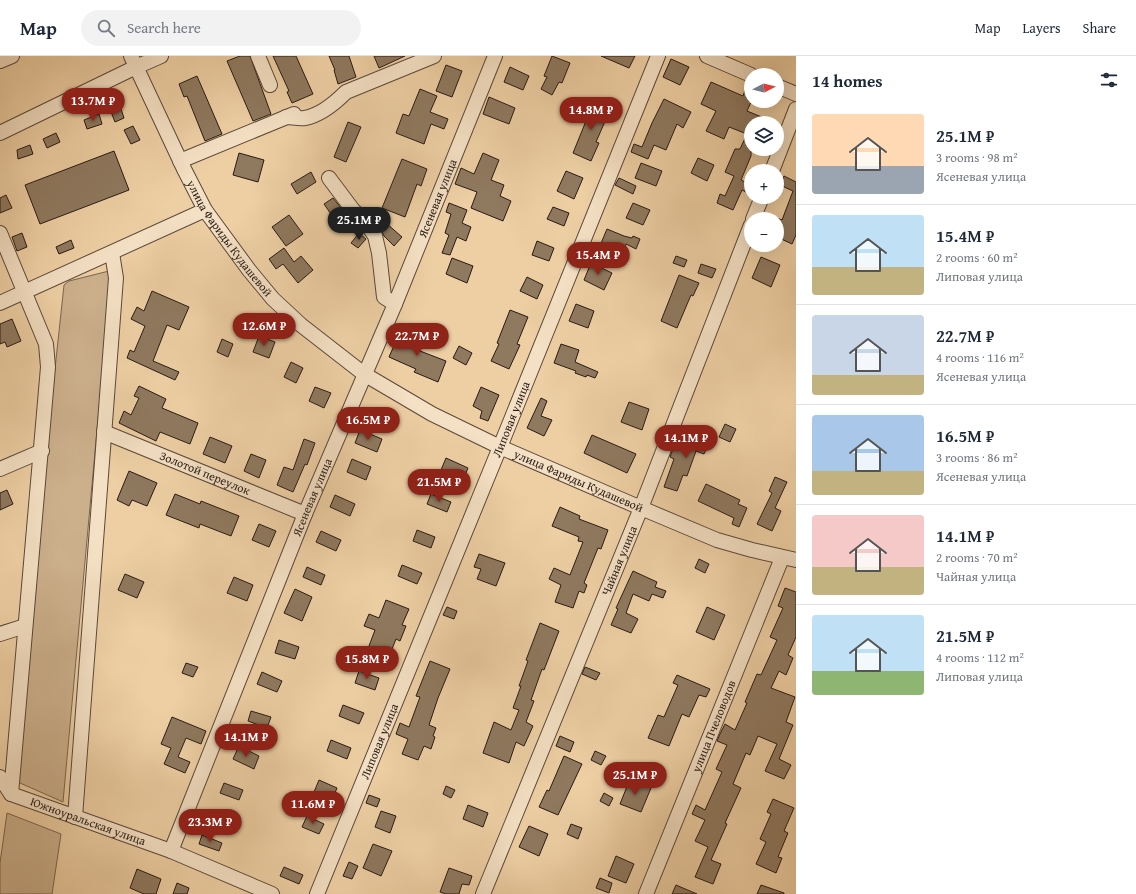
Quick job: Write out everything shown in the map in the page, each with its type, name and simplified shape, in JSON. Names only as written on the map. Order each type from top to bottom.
[{"type":"street","points":[[0,62],[12,56]]},
{"type":"street","points":[[0,133],[133,61],[161,56]]},
{"type":"street","points":[[258,56],[270,85]]},
{"type":"street","points":[[286,117],[305,118],[336,103],[346,92],[434,56]]},
{"type":"street","name":"Ясеневая улица","points":[[171,851],[305,514],[364,374],[396,304],[495,56]]},
{"type":"street","name":"Липовая улица","points":[[318,894],[658,56]]},
{"type":"street","points":[[707,56],[744,72]]},
{"type":"street","name":"улица Фариды Кудашевой","points":[[133,61],[205,210],[274,299],[301,325],[364,374],[432,414],[500,447],[717,540],[789,559]]},
{"type":"street","points":[[784,89],[796,94]]},
{"type":"street","points":[[180,161],[313,106]]},
{"type":"street","points":[[775,164],[796,109]]},
{"type":"street","points":[[329,178],[375,236],[379,253],[384,297],[396,304]]},
{"type":"street","points":[[0,302],[205,210]]},
{"type":"street","points":[[0,233],[25,291],[46,344],[48,354],[42,451],[11,794]]},
{"type":"street","name":"Чайная улица","points":[[483,894],[641,508],[744,243]]},
{"type":"street","points":[[75,817],[116,278],[112,253]]},
{"type":"street","name":"Золотой переулок","points":[[104,432],[305,514]]},
{"type":"street","points":[[0,469],[42,451]]},
{"type":"street","name":"улица Пчеловодов","points":[[646,894],[789,559]]},
{"type":"street","points":[[0,634],[26,626]]},
{"type":"street","points":[[0,777],[11,794]]},
{"type":"street","name":"Южноуральская улица","points":[[11,794],[171,851],[272,894]]},
{"type":"shaded area","points":[[109,271],[111,277],[63,802],[11,779],[64,285],[69,281]]},
{"type":"shaded area","points":[[7,813],[61,834],[52,894],[0,894],[0,863]]},
{"type":"building","points":[[240,56],[250,56],[271,114],[253,121],[227,61]]},
{"type":"building","points":[[273,56],[296,56],[313,94],[292,103],[287,92],[289,91]]},
{"type":"building","points":[[329,56],[349,56],[356,77],[338,84],[335,70]]},
{"type":"building","points":[[374,56],[405,56],[379,68]]},
{"type":"building","points":[[552,56],[570,63],[562,83],[559,82],[552,95],[541,89],[547,77],[544,76]]},
{"type":"building","points":[[601,56],[635,56],[629,68]]},
{"type":"building","points":[[671,59],[689,67],[680,85],[663,77]]},
{"type":"building","points":[[446,65],[462,71],[452,97],[436,91]]},
{"type":"building","points":[[510,67],[529,76],[523,90],[504,82]]},
{"type":"building","points":[[197,76],[222,134],[205,141],[187,96],[184,97],[179,84]]},
{"type":"building","points":[[711,82],[743,96],[744,93],[744,108],[748,108],[747,111],[759,116],[744,116],[744,133],[729,127],[724,139],[706,131],[716,111],[701,104]]},
{"type":"building","points":[[420,89],[437,96],[430,112],[448,119],[444,129],[431,124],[424,144],[396,133],[403,114],[409,116]]},
{"type":"building","points":[[489,97],[515,108],[509,124],[483,114]]},
{"type":"building","points":[[664,99],[691,112],[683,128],[677,124],[666,150],[654,145],[648,159],[631,152],[634,144],[642,147]]},
{"type":"building","points":[[592,102],[610,110],[596,142],[599,143],[591,161],[573,153],[586,121],[584,120]]},
{"type":"building","points":[[121,109],[124,118],[115,122],[111,112]]},
{"type":"building","points":[[99,114],[102,124],[87,129],[84,120]]},
{"type":"building","points":[[348,122],[361,127],[346,162],[334,157]]},
{"type":"building","points":[[133,126],[140,140],[131,144],[124,130]]},
{"type":"building","points":[[56,133],[60,142],[47,148],[43,139]]},
{"type":"building","points":[[744,140],[744,156],[751,156],[748,164],[744,164],[744,173],[741,180],[744,182],[744,191],[742,190],[733,210],[717,203],[720,194],[725,196],[734,176],[725,172],[735,149],[740,149]]},
{"type":"building","points":[[30,145],[33,154],[18,159],[17,150]]},
{"type":"building","points":[[114,151],[129,190],[40,224],[25,185]]},
{"type":"building","points":[[239,153],[264,160],[258,182],[233,175]]},
{"type":"building","points":[[483,153],[499,160],[491,180],[504,185],[500,196],[511,201],[503,221],[471,208],[477,192],[455,184],[461,168],[474,174]]},
{"type":"building","points":[[698,158],[714,165],[707,181],[691,173]]},
{"type":"building","points":[[402,159],[427,169],[421,186],[417,184],[405,217],[382,208]]},
{"type":"building","points":[[641,163],[662,171],[656,186],[635,178]]},
{"type":"building","points":[[566,171],[583,178],[574,199],[557,191]]},
{"type":"building","points":[[311,172],[316,182],[297,194],[291,184]]},
{"type":"building","points":[[784,176],[796,182],[796,235],[792,244],[784,240],[784,215],[793,191],[784,187]]},
{"type":"building","points":[[619,178],[636,186],[633,194],[615,185]]},
{"type":"building","points":[[6,195],[12,208],[0,213],[0,198]]},
{"type":"building","points":[[333,198],[345,213],[335,220],[324,204]]},
{"type":"building","points":[[449,203],[467,210],[462,223],[471,227],[466,241],[457,237],[450,255],[442,253],[449,235],[445,233],[451,214],[446,212]]},
{"type":"building","points":[[633,203],[650,210],[643,225],[626,218]]},
{"type":"building","points":[[553,207],[569,213],[564,226],[547,219]]},
{"type":"building","points":[[289,215],[303,234],[286,246],[272,227]]},
{"type":"building","points":[[386,223],[402,237],[394,246],[384,236],[381,229]]},
{"type":"building","points":[[607,229],[624,236],[632,238],[633,236],[640,239],[636,249],[626,244],[621,257],[599,248]]},
{"type":"building","points":[[22,233],[27,247],[17,251],[12,237]]},
{"type":"building","points":[[359,233],[366,239],[358,248],[351,243]]},
{"type":"building","points":[[71,240],[74,248],[59,254],[56,247]]},
{"type":"building","points":[[537,241],[554,248],[549,261],[532,255]]},
{"type":"building","points":[[284,248],[294,262],[301,256],[313,270],[298,283],[283,264],[276,269],[269,259]]},
{"type":"building","points":[[676,256],[687,260],[684,267],[673,263]]},
{"type":"building","points":[[761,257],[780,265],[771,287],[752,278]]},
{"type":"building","points":[[452,258],[473,266],[467,283],[446,274]]},
{"type":"building","points":[[591,263],[612,273],[604,290],[584,280]]},
{"type":"building","points":[[701,264],[716,269],[712,278],[698,273]]},
{"type":"building","points":[[679,275],[699,283],[693,296],[691,295],[677,328],[661,321]]},
{"type":"building","points":[[527,277],[543,285],[537,299],[520,291]]},
{"type":"building","points":[[152,291],[189,307],[179,330],[167,325],[153,361],[179,372],[175,380],[127,358],[130,350],[134,352],[145,326],[131,319],[137,307],[144,311]]},
{"type":"building","points":[[576,304],[594,311],[588,328],[569,321]]},
{"type":"building","points":[[510,310],[528,317],[517,344],[520,345],[509,369],[491,361],[499,344],[497,343]]},
{"type":"building","points":[[12,319],[21,341],[7,347],[5,342],[0,344],[0,324]]},
{"type":"building","points":[[401,330],[424,341],[420,351],[446,361],[438,382],[414,372],[416,369],[389,357]]},
{"type":"building","points":[[259,336],[275,342],[269,358],[253,352]]},
{"type":"building","points":[[222,339],[233,344],[228,357],[217,352]]},
{"type":"building","points":[[561,344],[579,350],[575,362],[598,372],[595,378],[587,375],[586,377],[575,373],[576,371],[554,363]]},
{"type":"building","points":[[459,346],[472,353],[466,365],[453,358]]},
{"type":"building","points":[[291,362],[303,368],[296,383],[284,377]]},
{"type":"building","points":[[139,386],[166,399],[162,408],[198,423],[190,444],[160,432],[156,441],[119,423],[124,411],[131,415],[139,398],[134,396]]},
{"type":"building","points":[[315,387],[331,393],[324,408],[309,401]]},
{"type":"building","points":[[481,387],[499,395],[488,421],[480,418],[482,411],[473,406]]},
{"type":"building","points":[[541,398],[547,401],[541,416],[552,420],[544,436],[527,428]]},
{"type":"building","points":[[629,402],[649,409],[642,430],[621,422]]},
{"type":"building","points":[[725,424],[736,429],[730,442],[719,437]]},
{"type":"building","points":[[360,430],[382,439],[377,452],[355,443]]},
{"type":"building","points":[[693,430],[712,438],[704,454],[696,451],[687,476],[683,475],[677,491],[664,487],[674,459],[670,457],[674,446],[685,450]]},
{"type":"building","points":[[592,435],[636,454],[627,473],[584,453]]},
{"type":"building","points":[[210,437],[232,446],[225,463],[203,454]]},
{"type":"building","points":[[304,439],[315,443],[307,465],[305,464],[293,492],[277,485],[284,467],[293,470]]},
{"type":"building","points":[[251,454],[266,460],[259,478],[244,471]]},
{"type":"building","points":[[446,458],[468,468],[463,480],[441,470]]},
{"type":"building","points":[[352,459],[371,467],[366,480],[347,472]]},
{"type":"building","points":[[129,471],[157,483],[147,506],[132,500],[129,506],[117,500]]},
{"type":"building","points":[[775,477],[787,482],[775,508],[781,511],[772,531],[757,524],[772,493],[769,491]]},
{"type":"building","points":[[706,484],[740,500],[738,504],[747,508],[739,527],[732,524],[734,518],[698,501]]},
{"type":"building","points":[[7,490],[13,504],[0,510],[0,493]]},
{"type":"building","points":[[175,494],[200,504],[201,501],[239,516],[231,536],[200,524],[199,528],[166,515]]},
{"type":"building","points":[[431,494],[451,502],[447,512],[427,504]]},
{"type":"building","points":[[335,495],[355,504],[350,516],[330,507]]},
{"type":"building","points":[[560,507],[580,516],[579,519],[608,530],[601,549],[598,548],[584,583],[587,585],[584,593],[579,591],[573,608],[555,602],[561,585],[549,579],[554,568],[570,575],[583,542],[578,541],[579,537],[552,526]]},
{"type":"building","points":[[259,524],[276,531],[269,547],[252,540]]},
{"type":"building","points":[[417,530],[435,537],[431,548],[413,541]]},
{"type":"building","points":[[321,531],[341,540],[336,551],[316,542]]},
{"type":"building","points":[[479,554],[505,563],[496,586],[477,579],[481,569],[474,567]]},
{"type":"building","points":[[699,559],[709,564],[705,573],[695,568]]},
{"type":"building","points":[[402,565],[422,573],[417,584],[398,576]]},
{"type":"building","points":[[307,567],[325,575],[321,585],[303,577]]},
{"type":"building","points":[[633,571],[657,582],[655,587],[666,591],[663,598],[652,594],[649,601],[633,594],[626,613],[638,619],[631,633],[611,625],[618,609],[616,608]]},
{"type":"building","points":[[125,574],[144,582],[137,598],[118,590]]},
{"type":"building","points":[[234,577],[253,585],[247,601],[227,593]]},
{"type":"building","points":[[785,588],[796,592],[796,637],[788,655],[793,658],[786,675],[779,671],[771,688],[795,697],[786,722],[793,725],[779,759],[791,765],[784,779],[765,771],[777,744],[758,736],[750,755],[746,753],[733,784],[741,788],[725,823],[727,824],[711,860],[721,864],[713,884],[695,877],[708,847],[695,841],[705,820],[692,814],[696,805],[705,810],[722,772],[716,769],[727,745],[717,741],[720,734],[725,724],[735,730],[747,703],[745,702],[757,674],[761,675],[777,640],[770,637],[783,608],[778,606]]},
{"type":"building","points":[[295,589],[312,597],[302,621],[284,613]]},
{"type":"building","points":[[386,600],[409,609],[402,625],[406,626],[400,641],[396,639],[390,654],[369,646],[375,630],[364,626],[369,614],[379,618]]},
{"type":"building","points":[[447,607],[457,611],[454,619],[443,615]]},
{"type":"building","points":[[707,607],[725,615],[714,640],[696,632]]},
{"type":"building","points":[[540,623],[559,631],[544,670],[542,669],[531,700],[534,701],[526,722],[533,726],[524,746],[516,742],[509,763],[483,753],[494,722],[511,730],[519,710],[513,708],[528,661],[526,660]]},
{"type":"building","points":[[279,640],[299,647],[295,659],[275,653]]},
{"type":"building","points":[[430,661],[450,669],[429,725],[436,728],[431,749],[424,746],[418,760],[402,754],[408,739],[396,734],[400,723],[409,727],[420,697],[416,696]]},
{"type":"building","points":[[186,663],[198,667],[193,677],[182,673]]},
{"type":"building","points":[[585,667],[600,673],[596,680],[582,674]]},
{"type":"building","points":[[359,671],[379,678],[375,690],[355,683]]},
{"type":"building","points":[[262,672],[282,681],[277,692],[257,684]]},
{"type":"building","points":[[677,675],[710,689],[706,697],[699,695],[689,717],[682,714],[669,746],[648,738],[658,715],[664,717],[678,685],[673,683]]},
{"type":"building","points":[[343,705],[364,713],[359,724],[339,716]]},
{"type":"building","points":[[251,711],[271,717],[267,728],[248,721]]},
{"type":"building","points":[[172,717],[206,731],[201,744],[186,738],[178,757],[190,762],[185,773],[164,764],[171,748],[161,744]]},
{"type":"building","points":[[560,736],[574,742],[570,752],[556,746]]},
{"type":"building","points":[[331,740],[351,748],[347,759],[327,751]]},
{"type":"building","points":[[239,746],[259,756],[254,769],[233,759]]},
{"type":"building","points":[[595,751],[606,756],[601,765],[591,760]]},
{"type":"building","points":[[564,756],[582,764],[558,815],[539,807],[547,790],[549,791]]},
{"type":"building","points":[[630,779],[651,788],[641,812],[620,804]]},
{"type":"building","points":[[319,780],[337,788],[332,800],[314,792]]},
{"type":"building","points":[[224,783],[243,790],[239,800],[220,793]]},
{"type":"building","points":[[446,786],[455,790],[451,798],[443,794]]},
{"type":"building","points":[[604,793],[613,798],[609,806],[600,801]]},
{"type":"building","points":[[369,795],[380,799],[377,807],[366,803]]},
{"type":"building","points":[[773,799],[794,808],[784,831],[788,833],[778,857],[782,858],[776,873],[756,864],[766,842],[760,839],[771,814],[767,812]]},
{"type":"building","points":[[468,805],[488,813],[483,827],[463,819]]},
{"type":"building","points":[[381,811],[396,816],[390,833],[375,827]]},
{"type":"building","points":[[307,816],[324,824],[319,834],[302,827]]},
{"type":"building","points":[[571,824],[582,828],[578,839],[567,834]]},
{"type":"building","points":[[529,826],[548,834],[539,856],[519,847]]},
{"type":"building","points":[[202,835],[222,843],[219,851],[199,844]]},
{"type":"building","points":[[373,844],[392,851],[381,876],[363,868]]},
{"type":"building","points":[[616,856],[634,864],[626,883],[608,876]]},
{"type":"building","points":[[349,862],[358,866],[352,879],[343,876]]},
{"type":"building","points":[[284,867],[303,875],[299,884],[280,876]]},
{"type":"building","points":[[449,868],[472,876],[469,885],[462,884],[459,894],[446,894],[440,892]]},
{"type":"building","points":[[137,869],[161,879],[156,894],[144,894],[130,888]]},
{"type":"building","points":[[600,878],[612,883],[609,893],[596,888]]},
{"type":"building","points":[[177,883],[189,888],[187,894],[173,894]]},
{"type":"building","points":[[676,885],[697,894],[672,894]]},
{"type":"building","points":[[761,885],[784,893],[784,894],[757,894]]}]
